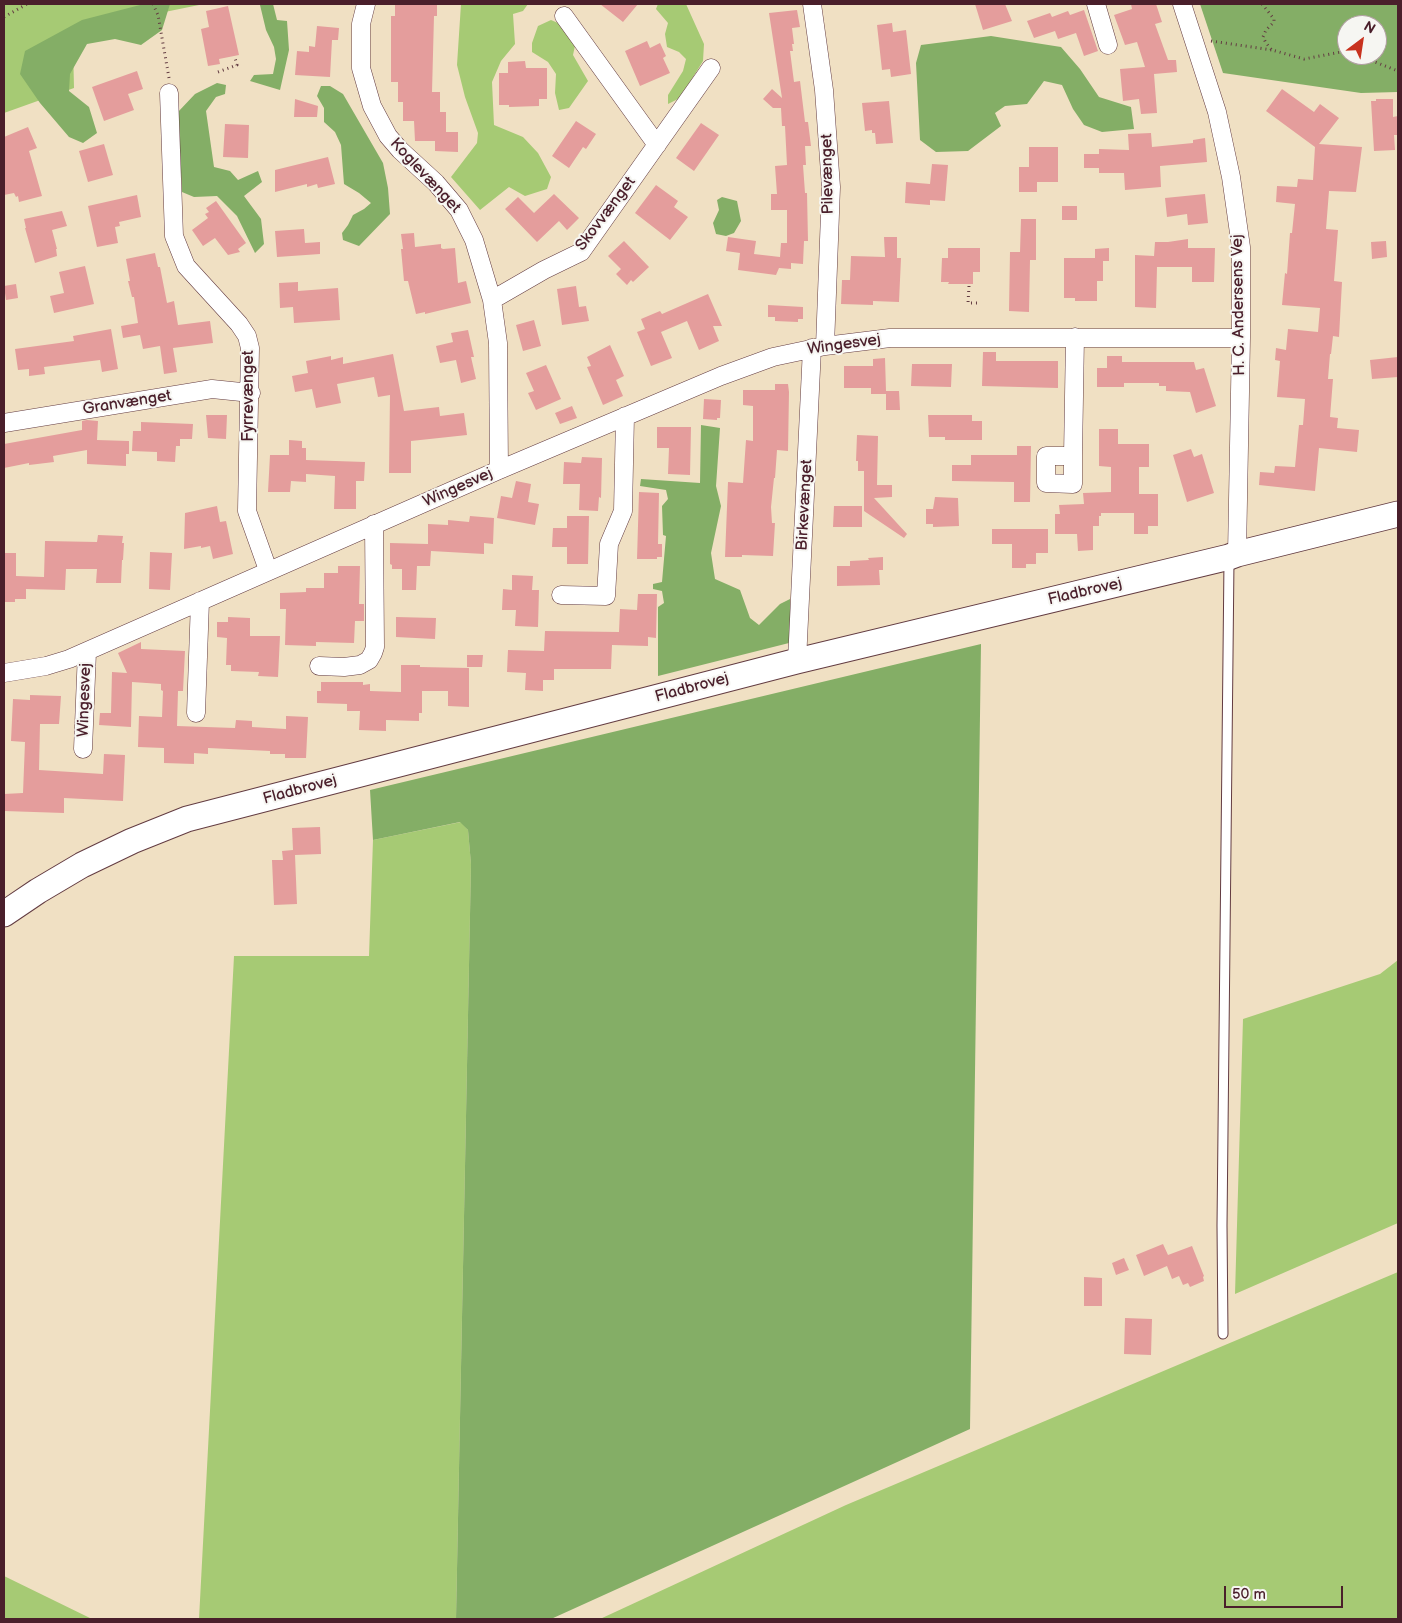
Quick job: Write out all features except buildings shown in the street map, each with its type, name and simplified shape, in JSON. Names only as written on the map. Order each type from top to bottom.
[{"type":"main road","name":"Fladbrovej","points":[[4,914],[82,865],[132,841],[187,819],[797,661],[1398,514]]},
{"type":"street","name":"Koglevænget","points":[[366,4],[361,24],[362,68],[372,106],[388,136],[400,150],[436,183],[459,210],[474,240],[492,300],[498,343],[499,470]]},
{"type":"street","name":"Pilevænget","points":[[812,4],[824,90],[831,187],[819,347]]},
{"type":"street","points":[[1096,4],[1108,45]]},
{"type":"street","name":"H. C. Andersens Vej","points":[[1182,4],[1217,112],[1232,179],[1241,247],[1242,338],[1233,555]]},
{"type":"street","points":[[564,16],[657,145]]},
{"type":"street","name":"Skovvænget","points":[[492,300],[544,270],[581,252],[711,68]]},
{"type":"street","name":"Fyrrevænget","points":[[169,93],[174,236],[190,271],[238,324],[247,336],[250,348],[247,511],[268,570]]},
{"type":"street","points":[[1073,456],[1075,337]]},
{"type":"street","name":"Wingesvej","points":[[4,674],[61,662],[87,652],[268,570],[624,416],[737,369],[773,357],[819,347],[890,338],[1242,338]]},
{"type":"street","name":"Birkevænget","points":[[797,661],[819,347]]},
{"type":"street","name":"Granvænget","points":[[4,423],[212,389],[250,393]]},
{"type":"street","points":[[561,594],[606,596],[609,544],[623,512],[624,416]]},
{"type":"street","points":[[319,666],[344,667],[360,665],[369,660],[373,654],[375,646],[374,524]]},
{"type":"street","points":[[196,713],[200,601]]},
{"type":"street","name":"Wingesvej","points":[[83,749],[87,652]]},
{"type":"lane","points":[[1223,1334],[1222,1225],[1233,555]]},
{"type":"path","points":[[4,17],[27,4]]},
{"type":"path","points":[[153,4],[158,15],[169,73],[169,93]]},
{"type":"path","points":[[1262,4],[1274,19],[1274,22],[1266,30],[1264,37],[1272,50]]},
{"type":"path","points":[[1193,38],[1272,50],[1304,59],[1337,53]]},
{"type":"path","points":[[218,72],[237,65],[235,58]]},
{"type":"path","points":[[1383,65],[1398,71]]},
{"type":"path","points":[[969,286],[968,303],[977,303]]},
{"type":"green space","points":[[4,4],[204,4],[150,15],[73,45],[74,88],[4,113]]},
{"type":"green space","points":[[144,4],[170,4],[162,30],[141,45],[115,39],[87,44],[70,74],[69,91],[89,107],[97,133],[83,143],[69,137],[40,103],[20,74],[25,51],[82,20]]},
{"type":"green space","points":[[273,4],[277,20],[287,21],[289,50],[280,90],[250,81],[254,75],[273,74],[276,59],[260,5]]},
{"type":"green space","points":[[461,4],[528,4],[523,11],[513,14],[515,44],[501,61],[492,82],[494,125],[523,137],[538,153],[551,177],[547,189],[525,196],[509,187],[480,210],[451,177],[477,143],[478,133],[465,97],[457,65]]},
{"type":"green space","points":[[658,4],[686,4],[704,44],[703,61],[680,98],[668,104],[668,95],[683,71],[686,59],[679,52],[667,47],[665,34],[668,23],[656,9]]},
{"type":"green space","points":[[1200,4],[1398,4],[1398,92],[1361,93],[1223,73]]},
{"type":"green space","points":[[551,20],[565,26],[576,41],[573,55],[588,81],[569,108],[559,110],[555,93],[556,74],[548,62],[532,52],[532,43],[538,26]]},
{"type":"green space","points":[[991,36],[1061,47],[1080,69],[1099,97],[1131,107],[1134,129],[1102,132],[1084,125],[1073,109],[1062,85],[1044,81],[1027,104],[1005,106],[995,113],[1001,126],[968,151],[936,152],[920,140],[916,63],[921,45]]},
{"type":"green space","points":[[217,83],[226,85],[225,94],[216,97],[206,111],[214,167],[230,171],[238,180],[258,171],[262,182],[244,196],[261,219],[264,244],[255,253],[237,216],[217,196],[194,197],[182,192],[178,112],[195,94]]},
{"type":"green space","points":[[321,86],[330,86],[343,94],[383,163],[388,188],[390,214],[359,246],[343,240],[342,233],[353,215],[371,203],[344,184],[341,145],[335,132],[324,122],[324,108],[317,96]]},
{"type":"green space","points":[[722,197],[737,201],[741,221],[734,233],[726,236],[716,234],[713,223],[719,210],[717,200]]},
{"type":"green space","points":[[701,425],[720,428],[716,486],[721,506],[711,553],[715,579],[740,590],[750,618],[759,625],[780,604],[790,599],[791,630],[789,643],[658,676],[658,607],[664,603],[662,591],[653,589],[653,584],[662,582],[666,536],[663,535],[662,506],[668,499],[666,490],[640,486],[641,479],[700,483]]},
{"type":"green space","points":[[981,644],[970,1429],[551,1619],[456,1619],[471,864],[468,830],[460,822],[373,840],[370,790]]},
{"type":"green space","points":[[461,822],[468,830],[471,864],[456,1619],[199,1619],[234,956],[369,956],[373,840]]},
{"type":"green space","points":[[1398,960],[1398,1223],[1235,1294],[1243,1019],[1380,974]]},
{"type":"green space","points":[[1398,1272],[1398,1619],[600,1619],[846,1505]]},
{"type":"green space","points":[[4,1576],[92,1619],[4,1619]]}]
